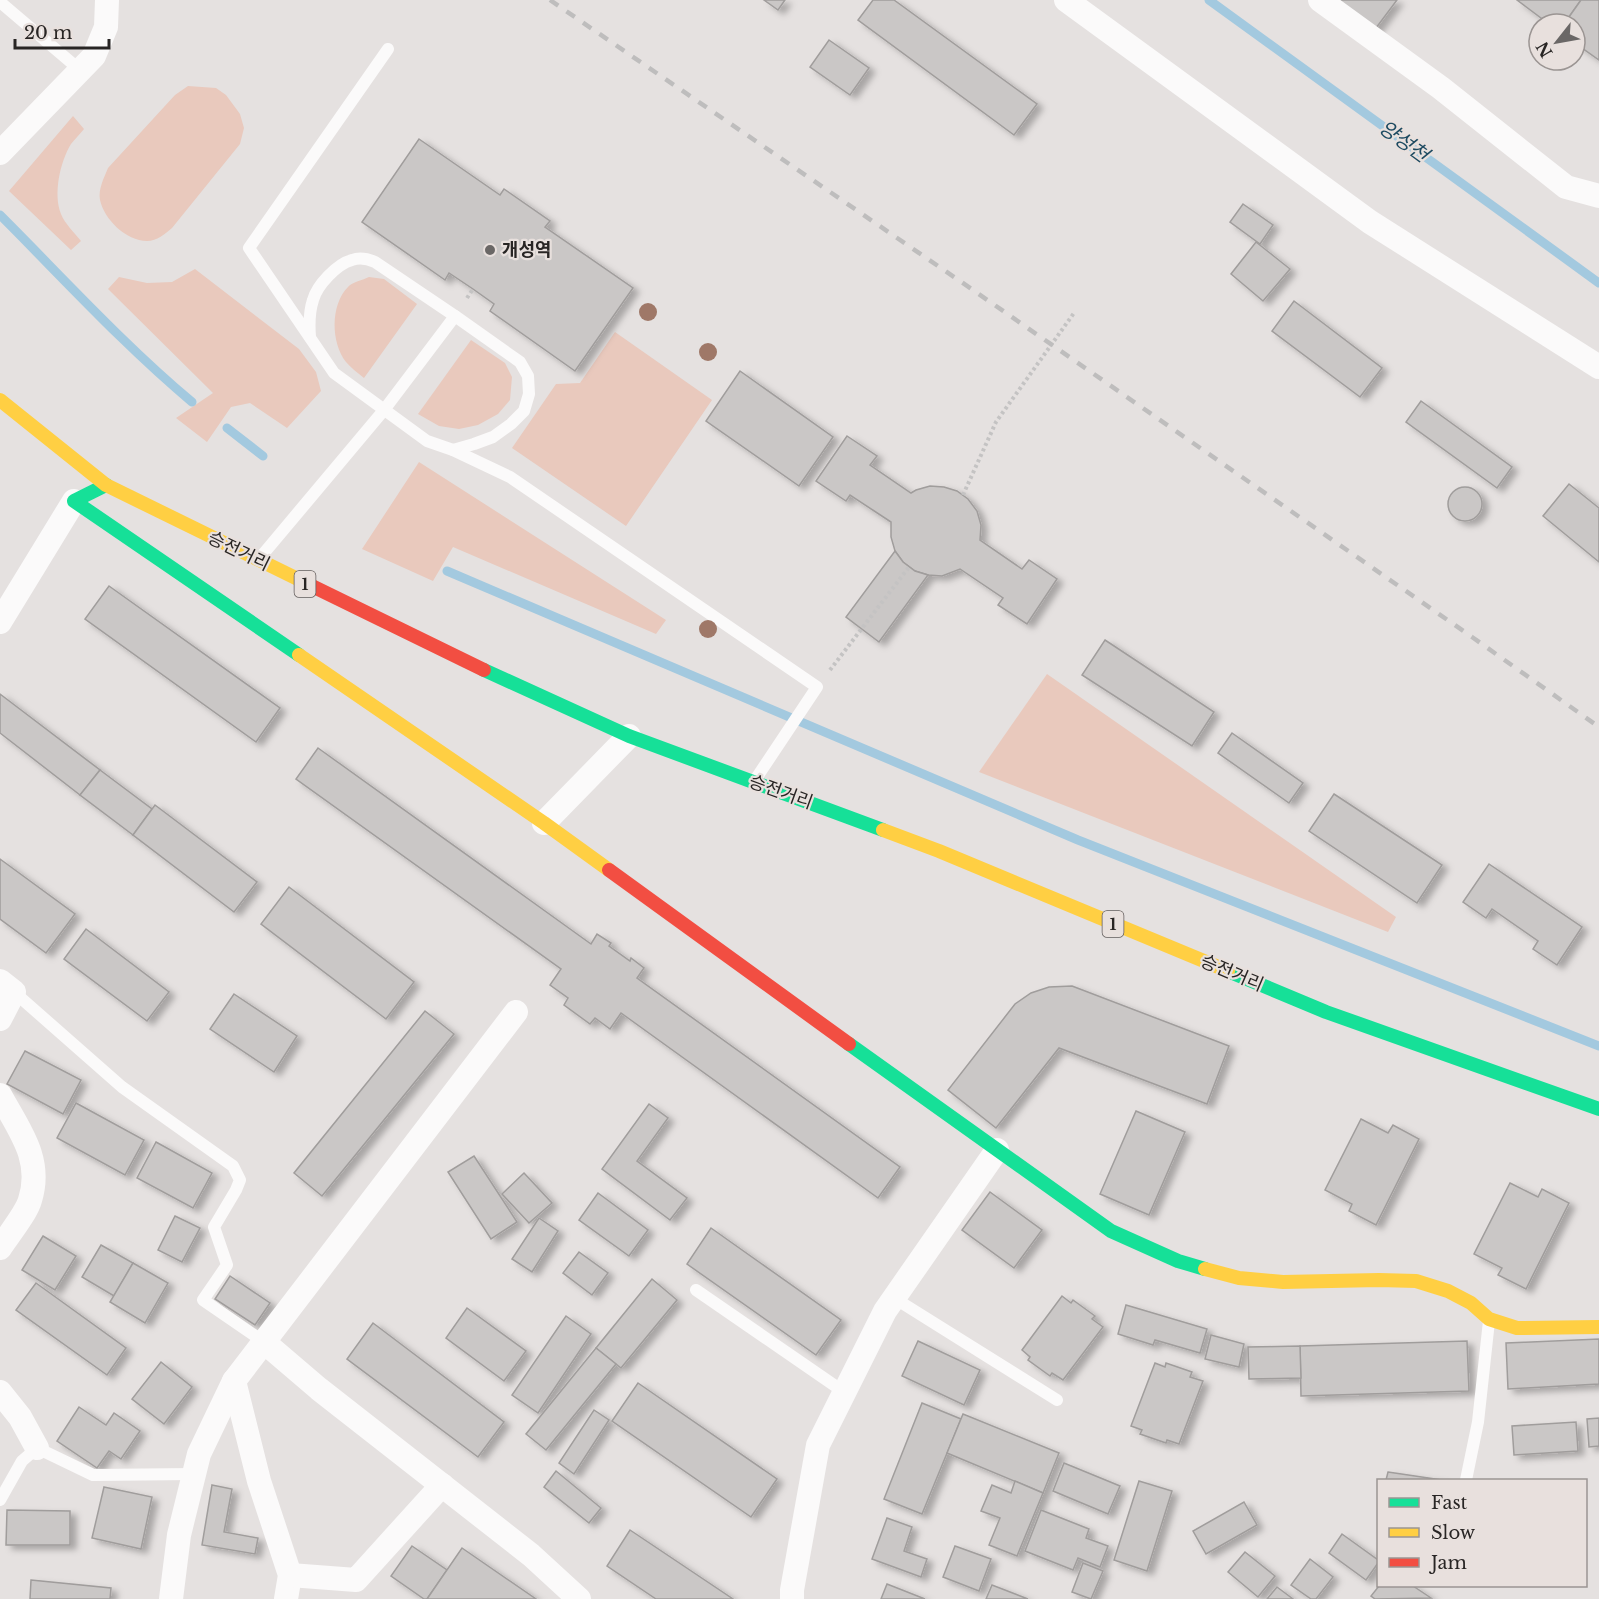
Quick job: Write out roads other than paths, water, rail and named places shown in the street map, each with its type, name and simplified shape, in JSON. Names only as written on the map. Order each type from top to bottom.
[{"type":"street","points":[[0,153],[94,56],[106,27],[107,0]]},
{"type":"street","points":[[1066,0],[1370,222],[1599,367]]},
{"type":"street","points":[[1320,0],[1441,88],[1566,187],[1599,196]]},
{"type":"street","name":"승전거리","points":[[0,400],[106,484],[470,664],[628,736],[939,851],[1326,1012],[1599,1109]]},
{"type":"street","points":[[0,622],[74,501],[106,484]]},
{"type":"street","points":[[74,501],[544,823],[1111,1231],[1178,1261],[1239,1278],[1283,1282],[1416,1281],[1448,1291],[1471,1303],[1489,1319],[1517,1328],[1599,1327]]},
{"type":"street","points":[[544,823],[628,736]]},
{"type":"street","points":[[0,1019],[7,986]]},
{"type":"street","points":[[171,1599],[179,1535],[199,1454],[234,1381],[516,1012]]},
{"type":"street","points":[[0,1095],[32,1155],[35,1173],[30,1202],[0,1248]]},
{"type":"street","points":[[792,1599],[818,1445],[885,1311],[997,1150]]},
{"type":"street","points":[[264,1342],[319,1389],[531,1555],[579,1599]]},
{"type":"street","points":[[234,1381],[288,1587],[356,1581],[442,1485]]},
{"type":"street","points":[[0,1392],[20,1417],[37,1448]]},
{"type":"lane","points":[[0,2],[80,70]]},
{"type":"lane","points":[[388,49],[249,248],[334,373],[427,441],[453,450],[510,477],[816,687],[753,782]]},
{"type":"lane","points":[[310,337],[309,316],[313,297],[324,280],[339,267],[352,260],[365,259],[375,262],[520,362],[528,376],[529,394],[524,411],[493,437],[453,450]]},
{"type":"lane","points":[[258,560],[384,410],[455,316]]},
{"type":"lane","points":[[7,986],[122,1088],[233,1166],[240,1180],[214,1227],[227,1265],[202,1300],[264,1342]]},
{"type":"lane","points":[[696,1290],[844,1392]]},
{"type":"lane","points":[[894,1298],[1057,1400]]},
{"type":"lane","points":[[1466,1479],[1478,1422],[1489,1319]]},
{"type":"lane","points":[[0,1500],[22,1461],[37,1448],[93,1475],[194,1474]]},
{"type":"waterway","name":"양성천","points":[[1209,0],[1599,283]]},
{"type":"waterway","points":[[0,215],[118,334],[192,402]]},
{"type":"waterway","points":[[227,428],[263,456]]},
{"type":"waterway","points":[[447,571],[1078,840],[1599,1046]]},
{"type":"railway","points":[[550,0],[973,290],[1599,727]]},
{"type":"place","name":"개성역","points":[[490,250]]}]
